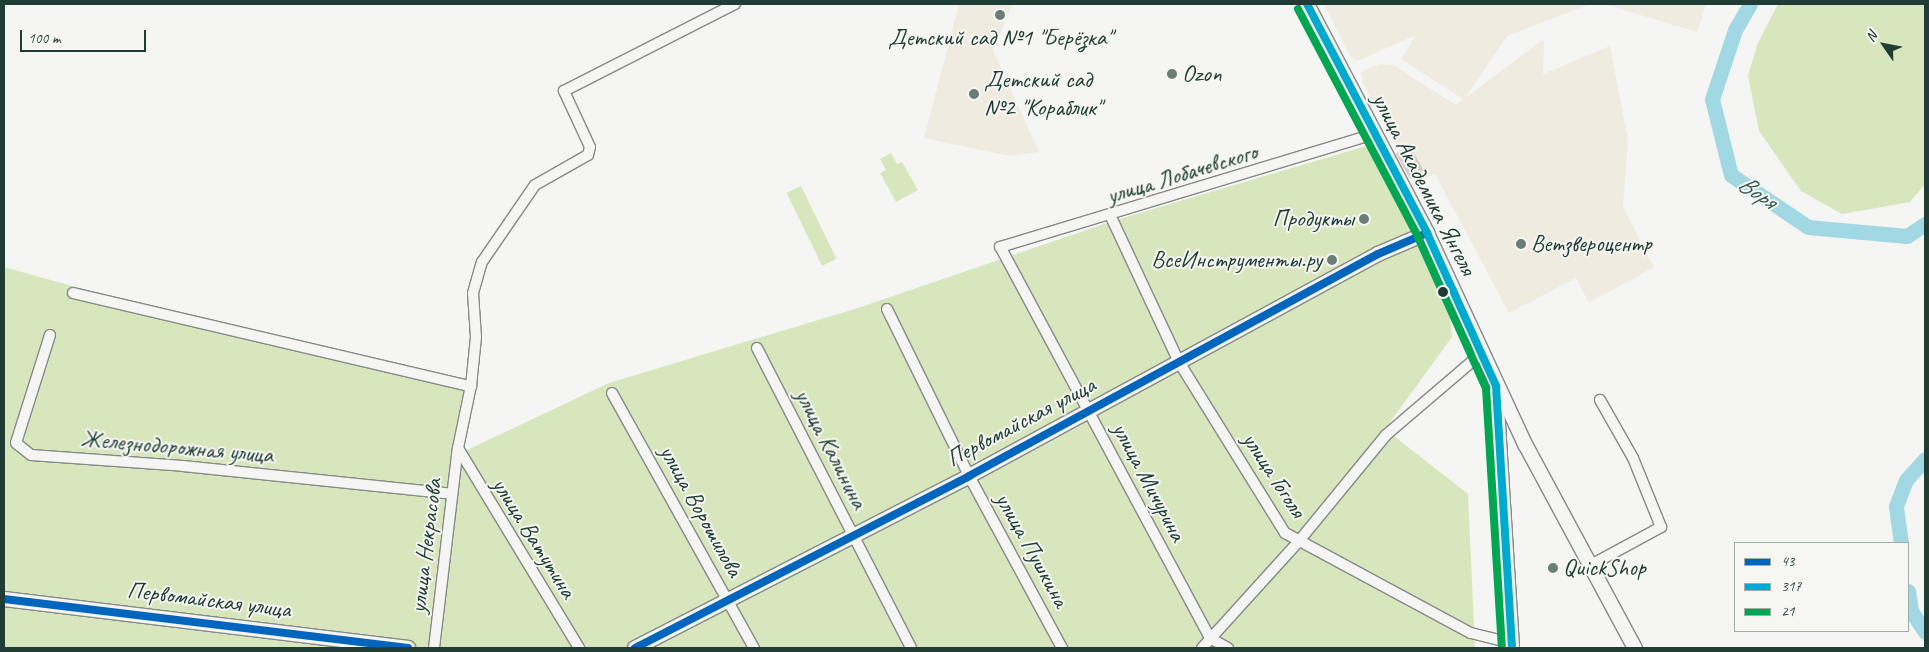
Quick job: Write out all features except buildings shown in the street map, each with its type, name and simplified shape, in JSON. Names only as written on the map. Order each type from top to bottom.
[{"type":"street","name":"улица Некрасова","points":[[434,648],[458,448],[471,386],[476,337],[473,293],[482,262],[534,185],[590,151],[564,91],[735,4]]},
{"type":"street","name":"улица Академика Янгеля","points":[[1307,4],[1426,233],[1496,386],[1525,444],[1635,648]]},
{"type":"street","name":"улица Лобачевского","points":[[1000,247],[1111,217],[1374,134]]},
{"type":"street","name":"улица Гоголя","points":[[1111,217],[1179,362],[1281,528],[1299,541],[1471,633],[1512,646]]},
{"type":"street","name":"Первомайская улица","points":[[635,648],[727,598],[969,476],[1378,254],[1426,233]]},
{"type":"street","name":"улица Мичурина","points":[[1000,247],[1210,638]]},
{"type":"street","points":[[73,293],[471,386]]},
{"type":"street","name":"улица Пушкина","points":[[886,309],[969,476],[1062,648]]},
{"type":"street","name":"Железнодорожная улица","points":[[50,335],[16,443],[31,455],[183,466],[452,494]]},
{"type":"street","name":"улица Калинина","points":[[757,348],[911,648]]},
{"type":"street","points":[[1202,648],[1299,541],[1386,435],[1482,353]]},
{"type":"street","points":[[1496,386],[1512,646]]},
{"type":"street","name":"улица Ворошилова","points":[[612,393],[754,648]]},
{"type":"street","points":[[1591,565],[1661,527],[1633,458],[1600,400]]},
{"type":"street","points":[[1499,454],[1514,440],[1525,444]]},
{"type":"street","name":"улица Ватутина","points":[[458,448],[579,648]]},
{"type":"street","name":"Первомайская улица","points":[[4,599],[38,600],[408,648]]},
{"type":"street","points":[[1210,638],[1228,648]]},
{"type":"shaded area","name":"Детский сад №2 \"Кораблик\"","points":[[959,4],[1013,4],[993,50],[1039,152],[1009,156],[924,138]]},
{"type":"shaded area","points":[[1324,4],[1591,4],[1507,36],[1465,98],[1544,39],[1543,74],[1610,46],[1628,140],[1623,207],[1654,267],[1589,303],[1576,278],[1509,313],[1435,174],[1416,182],[1363,83],[1361,72],[1380,64],[1393,65],[1456,105],[1463,99],[1401,59],[1416,35],[1357,61],[1350,56]]},
{"type":"shaded area","points":[[1604,4],[1706,4],[1697,32]]},
{"type":"green space","points":[[1778,4],[1925,4],[1925,184],[1910,202],[1842,214],[1801,191],[1759,131],[1748,76],[1757,45]]},
{"type":"green space","points":[[1366,146],[1427,233],[1446,275],[1452,337],[1385,429],[1468,494],[1475,648],[4,648],[4,267],[208,324],[468,384],[461,453],[609,383],[855,309],[1113,221]]},
{"type":"green space","points":[[891,153],[897,164],[902,162],[918,190],[896,202],[880,173],[886,170],[880,159]]},
{"type":"green space","points":[[801,186],[837,259],[822,266],[787,193]]},
{"type":"waterway","name":"Воря","points":[[1750,4],[1735,30],[1712,99],[1731,175],[1808,227],[1907,236],[1925,224]]},
{"type":"waterway","name":"Воря","points":[[1901,542],[1896,506],[1906,480],[1925,459]]},
{"type":"waterway","name":"Воря","points":[[1909,598],[1911,611],[1925,632]]},
{"type":"transit line","name":"317","points":[[1307,4],[1427,233],[1496,386],[1512,648]]},
{"type":"transit line","name":"21","points":[[1298,9],[1418,237],[1486,388],[1502,648]]},
{"type":"transit line","name":"43","points":[[635,648],[969,476],[1378,254],[1427,233]]},
{"type":"transit line","name":"43","points":[[4,599],[408,648]]},
{"type":"place","name":"Детский сад №1 \"Берёзка\"","points":[[1000,15]]},
{"type":"place","name":"Ozon","points":[[1172,74]]},
{"type":"place","name":"Детский сад №2 \"Кораблик\"","points":[[974,94]]},
{"type":"place","name":"Продукты","points":[[1364,219]]},
{"type":"place","name":"Ветзвероцентр","points":[[1521,244]]},
{"type":"place","name":"ВсеИнструменты.ру","points":[[1332,260]]},
{"type":"place","name":"QuickShop","points":[[1553,568]]}]
